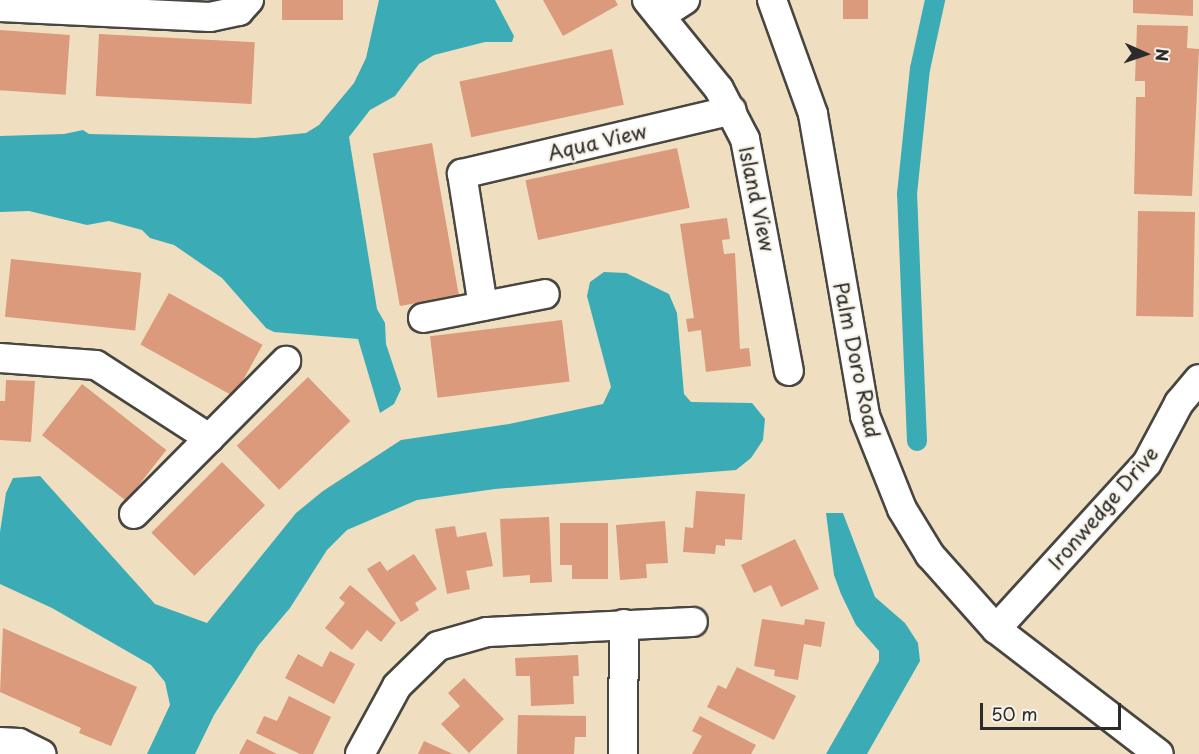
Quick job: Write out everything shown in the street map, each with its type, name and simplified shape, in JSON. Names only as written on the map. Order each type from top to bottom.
[{"type":"street","points":[[0,7],[210,17],[239,10],[249,0]]},
{"type":"street","name":"Island View","points":[[685,0],[653,8],[732,110],[750,154],[789,371]]},
{"type":"street","name":"Palm Doro Road","points":[[772,0],[813,114],[857,384],[881,464],[930,555],[996,628],[1159,754]]},
{"type":"street","name":"Aqua View","points":[[483,306],[462,174],[732,110]]},
{"type":"street","points":[[423,318],[545,294]]},
{"type":"street","points":[[0,358],[96,364],[209,438]]},
{"type":"street","points":[[134,514],[286,361]]},
{"type":"street","name":"Ironwedge Drive","points":[[996,628],[1147,464],[1179,403],[1199,379]]},
{"type":"street","points":[[360,754],[397,686],[438,646],[487,632],[693,622]]},
{"type":"street","points":[[623,754],[624,624]]},
{"type":"street","points":[[0,742],[18,743],[42,754]]},
{"type":"water","points":[[379,0],[495,0],[514,36],[512,42],[485,42],[434,55],[419,64],[395,96],[370,110],[349,137],[377,309],[385,323],[386,344],[401,389],[394,404],[380,413],[358,339],[274,332],[266,328],[222,278],[174,245],[150,238],[142,230],[109,221],[87,225],[29,211],[0,212],[0,136],[64,134],[83,130],[89,134],[255,138],[306,133],[319,125],[354,83],[366,58]]},
{"type":"water","points":[[604,272],[626,273],[669,294],[677,313],[684,394],[691,402],[752,403],[765,419],[763,440],[751,458],[736,470],[495,489],[417,500],[347,530],[327,550],[290,608],[258,646],[214,715],[195,754],[147,754],[170,705],[165,682],[151,665],[52,608],[0,584],[0,532],[6,493],[13,478],[40,476],[155,604],[207,623],[296,513],[323,491],[401,440],[509,424],[603,404],[611,387],[587,296],[590,282]]},
{"type":"water","points":[[826,513],[843,513],[875,597],[905,623],[918,643],[920,661],[867,754],[826,754],[879,661],[879,651],[856,625],[841,594],[834,575]]},
{"type":"building","points":[[282,0],[343,0],[343,20],[282,20]]},
{"type":"building","points":[[543,0],[615,0],[618,5],[563,36]]},
{"type":"building","points":[[843,0],[868,0],[868,19],[843,19]]},
{"type":"building","points":[[1133,0],[1193,0],[1193,16],[1133,13]]},
{"type":"building","points":[[1137,25],[1188,26],[1187,48],[1199,49],[1192,196],[1134,194],[1136,97],[1145,97],[1145,81],[1135,81]]},
{"type":"building","points":[[0,30],[70,35],[66,95],[0,90]]},
{"type":"building","points":[[99,34],[255,42],[252,104],[96,96]]},
{"type":"building","points":[[612,49],[624,105],[471,137],[459,81]]},
{"type":"building","points":[[432,143],[459,296],[400,306],[373,153]]},
{"type":"building","points":[[677,148],[690,208],[538,240],[525,180]]},
{"type":"building","points":[[1138,211],[1195,212],[1193,317],[1136,316]]},
{"type":"building","points":[[727,218],[730,239],[722,240],[724,254],[735,253],[740,349],[749,348],[751,366],[706,372],[701,330],[688,332],[686,319],[694,318],[680,224]]},
{"type":"building","points":[[11,259],[141,273],[135,330],[5,317]]},
{"type":"building","points":[[169,293],[263,345],[234,396],[140,345]]},
{"type":"building","points":[[562,320],[570,382],[438,398],[430,336]]},
{"type":"building","points":[[308,377],[350,421],[279,490],[237,446]]},
{"type":"building","points":[[6,380],[35,381],[31,442],[0,440],[0,401],[5,401]]},
{"type":"building","points":[[82,384],[166,450],[126,501],[42,435]]},
{"type":"building","points":[[222,462],[265,505],[194,576],[151,533]]},
{"type":"building","points":[[696,491],[745,494],[742,540],[725,539],[725,546],[716,545],[715,554],[683,552],[685,527],[693,528]]},
{"type":"building","points":[[549,517],[552,582],[530,583],[530,575],[503,577],[500,519]]},
{"type":"building","points":[[665,521],[668,563],[646,564],[647,578],[620,580],[616,525]]},
{"type":"building","points":[[560,523],[608,523],[608,579],[572,579],[572,565],[560,565]]},
{"type":"building","points":[[455,526],[457,537],[486,532],[493,566],[466,571],[470,589],[447,594],[435,529]]},
{"type":"building","points":[[795,539],[819,589],[781,607],[771,585],[754,593],[741,565]]},
{"type":"building","points":[[414,554],[437,589],[415,603],[419,610],[401,622],[367,569],[380,561],[387,571]]},
{"type":"building","points":[[350,585],[396,623],[381,642],[367,630],[352,650],[325,628],[345,603],[339,598]]},
{"type":"building","points":[[762,619],[804,625],[805,619],[825,622],[821,647],[804,644],[798,680],[774,676],[775,670],[754,666]]},
{"type":"building","points":[[3,628],[137,687],[111,746],[79,733],[81,728],[0,692]]},
{"type":"building","points":[[330,651],[355,664],[334,704],[285,678],[298,654],[322,667]]},
{"type":"building","points":[[578,655],[579,676],[573,676],[574,704],[531,706],[530,676],[516,676],[515,658]]},
{"type":"building","points":[[737,667],[796,696],[774,740],[707,707],[718,685],[726,689]]},
{"type":"building","points":[[464,678],[504,719],[469,753],[441,724],[460,706],[448,693]]},
{"type":"building","points":[[289,696],[331,717],[313,754],[300,754],[256,733],[264,716],[277,721]]},
{"type":"building","points":[[518,715],[586,716],[586,737],[575,737],[574,754],[517,754]]},
{"type":"building","points":[[700,716],[756,745],[751,754],[692,754],[702,736],[692,731]]},
{"type":"building","points":[[247,739],[277,754],[239,754]]},
{"type":"building","points":[[424,741],[453,754],[418,754]]},
{"type":"waterway","points":[[917,441],[907,194],[920,69],[935,0]]}]
